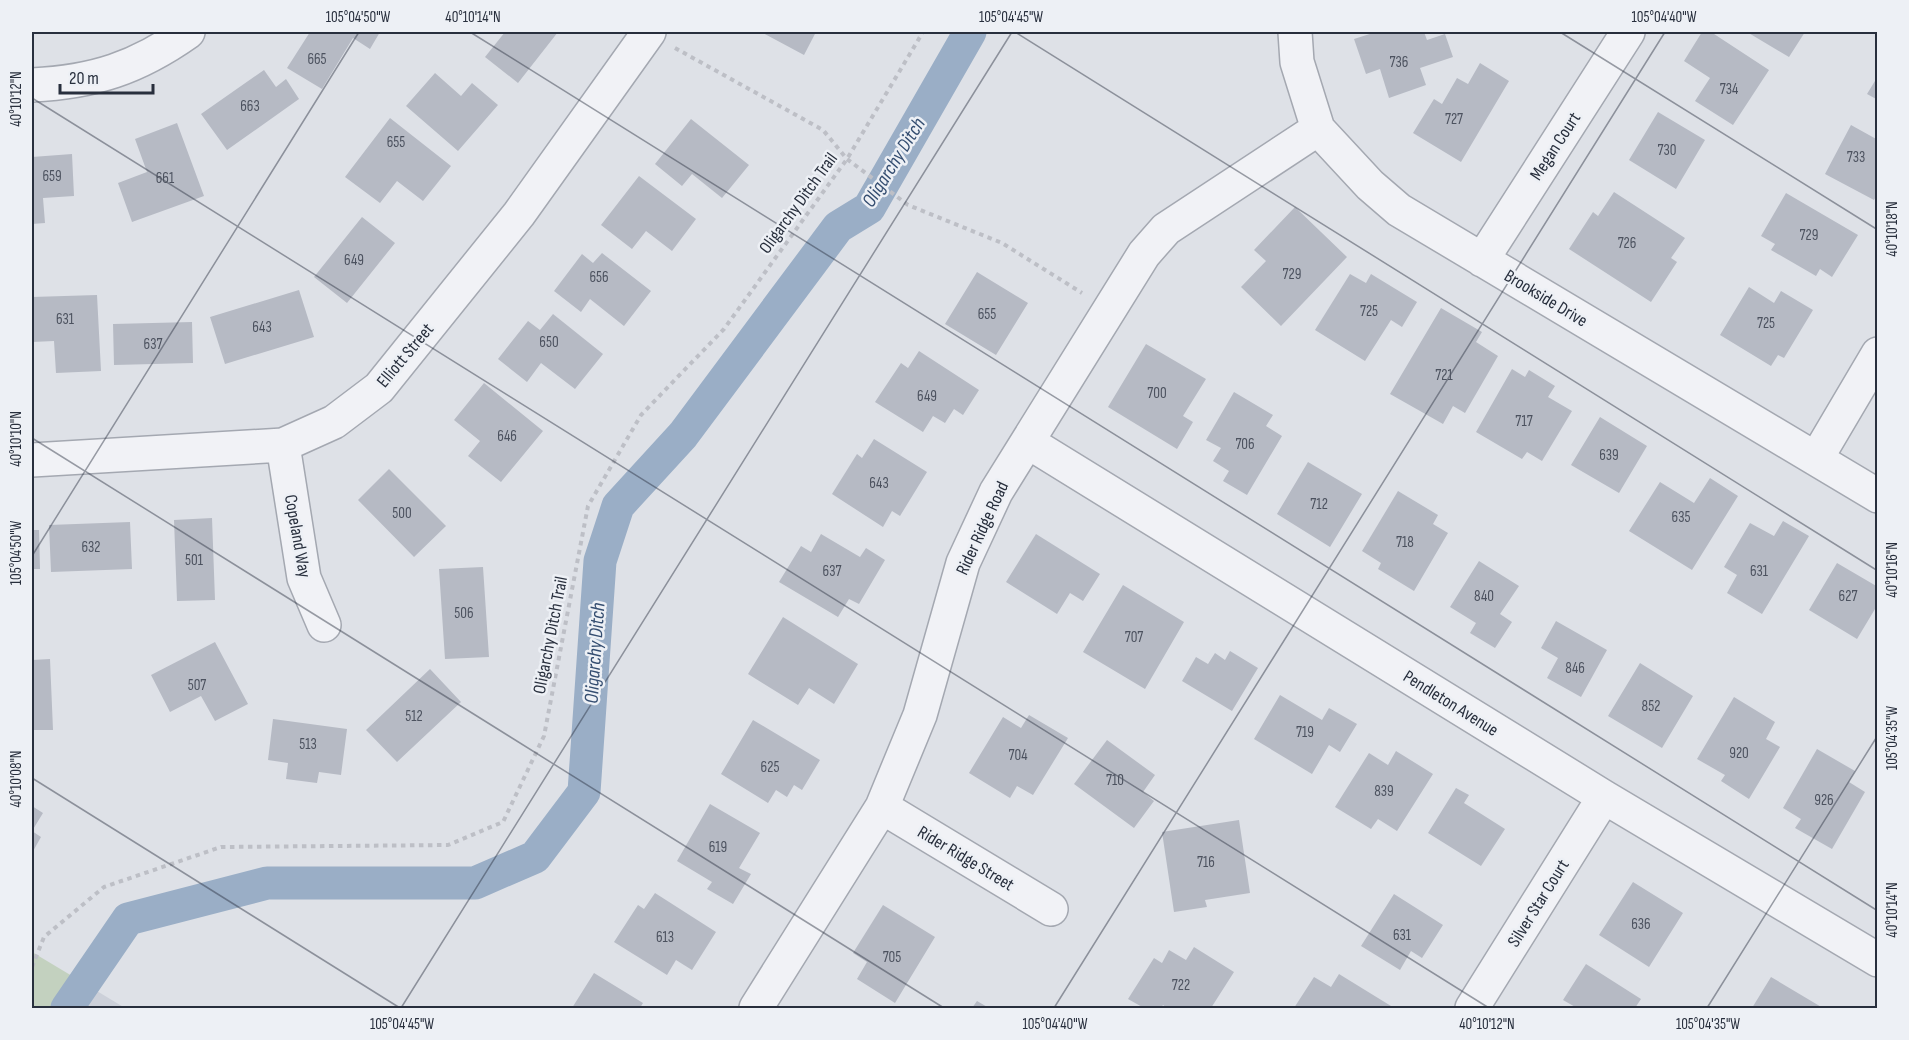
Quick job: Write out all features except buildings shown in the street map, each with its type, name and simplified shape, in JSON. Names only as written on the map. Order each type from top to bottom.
[{"type":"street","points":[[32,85],[71,83],[100,77],[156,55],[188,32]]},
{"type":"street","name":"Elliott Street","points":[[32,460],[283,445],[334,422],[379,388],[519,214],[649,32]]},
{"type":"street","name":"Brookside Drive","points":[[1295,32],[1297,62],[1318,129],[1370,185],[1399,210],[1878,496]]},
{"type":"street","name":"Megan Court","points":[[1482,260],[1628,32]]},
{"type":"street","name":"Rider Ridge Road","points":[[756,1008],[882,807],[920,715],[963,563],[996,492],[1144,254],[1166,228],[1318,129]]},
{"type":"street","points":[[1816,459],[1878,354]]},
{"type":"street","name":"Pendleton Avenue","points":[[1028,442],[1604,797],[1878,960]]},
{"type":"street","name":"Copeland Way","points":[[283,445],[304,578],[324,625]]},
{"type":"street","name":"Silver Star Court","points":[[1472,1008],[1604,797]]},
{"type":"street","name":"Rider Ridge Street","points":[[882,807],[1051,909]]},
{"type":"path","points":[[649,32],[823,130],[847,159],[908,205],[1002,243],[1110,310]]},
{"type":"path","name":"Oligarchy Ditch Trail","points":[[32,967],[44,937],[104,886],[221,847],[448,845],[503,822],[544,736],[588,506],[641,415],[724,329],[847,159],[923,32]]},
{"type":"shaded area","points":[[82,982],[125,1008],[67,1008]]},
{"type":"green space","points":[[32,952],[82,982],[67,1008],[32,1008]]},
{"type":"waterway","name":"Oligarchy Ditch","points":[[67,1008],[128,919],[267,883],[475,883],[535,857],[584,792],[600,561],[618,506],[683,435],[838,227],[869,208],[970,32]]}]
